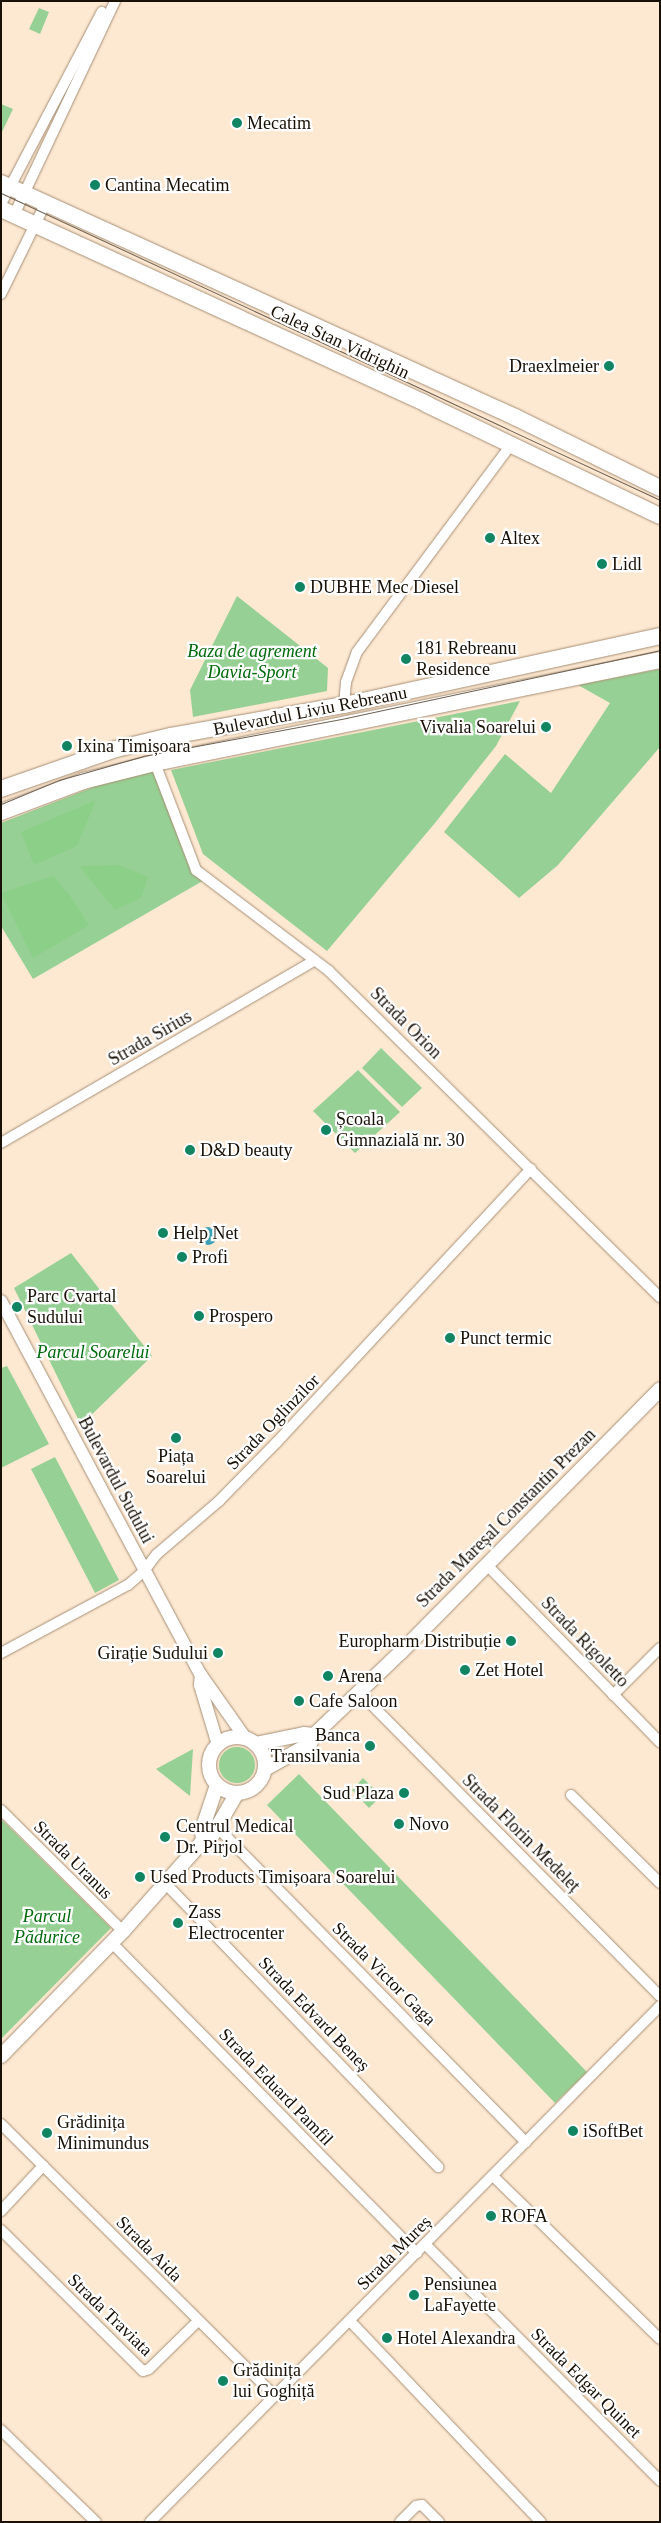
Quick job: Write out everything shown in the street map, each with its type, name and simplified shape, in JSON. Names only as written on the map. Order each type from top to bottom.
[{"type":"main road","name":"Calea Stan Vidrighin","points":[[11,188],[515,417],[660,488]]},
{"type":"main road","name":"Calea Stan Vidrighin","points":[[8,212],[660,516]]},
{"type":"main road","name":"Bulevardul Liviu Rebreanu","points":[[1,789],[119,748],[344,705],[660,636]]},
{"type":"main road","name":"Bulevardul Liviu Rebreanu","points":[[1,812],[84,781],[155,763],[660,660]]},
{"type":"main road","name":"Strada Mareșal Constantin Prezan","points":[[265,1769],[310,1744],[314,1735],[360,1692],[487,1565],[660,1389]]},
{"type":"main road","points":[[251,1741],[264,1760],[265,1769],[252,1788],[237,1793],[218,1785],[212,1778],[210,1760],[218,1745],[231,1738],[251,1741],[304,1734],[314,1735]]},
{"type":"main road","points":[[203,1841],[202,1830],[218,1785]]},
{"type":"main road","points":[[1,2056],[123,1932],[203,1841],[218,1828],[237,1793]]},
{"type":"street","points":[[8,212],[11,188],[108,1]]},
{"type":"street","points":[[1,204],[115,1]]},
{"type":"street","points":[[1,294],[45,204]]},
{"type":"street","points":[[344,705],[346,682],[357,652],[511,445]]},
{"type":"street","name":"Strada Orion","points":[[155,763],[196,870],[315,960],[660,1297]]},
{"type":"street","name":"Strada Sirius","points":[[1,1143],[315,960]]},
{"type":"street","name":"Strada Oglinzilor","points":[[1,1653],[128,1585],[144,1571],[157,1554],[219,1501],[336,1381],[531,1169]]},
{"type":"street","name":"Bulevardul Sudului","points":[[1,1301],[201,1675],[251,1741]]},
{"type":"street","name":"Strada Rigoletto","points":[[487,1565],[660,1742]]},
{"type":"street","points":[[613,1695],[660,1648]]},
{"type":"street","name":"Bulevardul Sudului","points":[[201,1675],[200,1685],[218,1745]]},
{"type":"street","name":"Strada Florin Medeleț","points":[[360,1692],[660,1996]]},
{"type":"street","points":[[571,1795],[660,1883]]},
{"type":"street","name":"Strada Uranus","points":[[1,1810],[123,1932]]},
{"type":"street","name":"Strada Victor Gaga","points":[[218,1828],[526,2142]]},
{"type":"street","name":"Strada Edvard Beneș","points":[[166,1884],[438,2167]]},
{"type":"street","name":"Strada Eduard Pamfil","points":[[112,1943],[417,2253]]},
{"type":"street","name":"Strada Mureș","points":[[150,2522],[660,2006]]},
{"type":"street","name":"Strada Aida","points":[[1,2124],[275,2396]]},
{"type":"street","points":[[1,2211],[43,2166]]},
{"type":"street","points":[[493,2176],[660,2339]]},
{"type":"street","name":"Strada Traviata","points":[[1,2230],[143,2371],[149,2369],[198,2321]]},
{"type":"street","name":"Strada Edgar Quinet","points":[[425,2244],[660,2481]]},
{"type":"street","points":[[350,2321],[541,2522]]},
{"type":"street","points":[[1,2430],[96,2522]]},
{"type":"street","points":[[400,2522],[416,2506],[422,2505],[439,2522]]},
{"type":"green space","points":[[39,8],[49,12],[40,34],[29,29]]},
{"type":"green space","points":[[1,104],[13,109],[1,134]]},
{"type":"green space","name":"Baza de agrement Davia-Sport","points":[[237,596],[328,668],[327,691],[193,717],[190,690]]},
{"type":"green space","points":[[660,669],[660,747],[558,865],[519,898],[444,832],[505,754],[551,793],[610,703],[578,685]]},
{"type":"green space","points":[[520,701],[496,746],[435,823],[327,951],[203,854],[171,770]]},
{"type":"green space","points":[[155,763],[206,879],[33,979],[1,926],[1,823]]},
{"type":"green space","points":[[96,800],[77,846],[34,865],[21,832]]},
{"type":"green space","points":[[119,865],[148,877],[141,898],[115,910],[79,866]]},
{"type":"green space","points":[[53,876],[70,896],[89,925],[33,958],[1,893]]},
{"type":"green space","points":[[381,1048],[422,1088],[402,1107],[362,1068]]},
{"type":"green space","points":[[358,1070],[400,1112],[355,1153],[313,1111]]},
{"type":"green space","name":"Parcul Soarelui","points":[[71,1253],[152,1356],[81,1425],[14,1288]]},
{"type":"green space","points":[[7,1366],[49,1444],[1,1468],[1,1368]]},
{"type":"green space","points":[[55,1457],[119,1580],[95,1593],[31,1469]]},
{"type":"green space","points":[[237,1747],[244,1748],[250,1752],[254,1758],[254,1772],[250,1778],[244,1782],[237,1783],[230,1782],[224,1778],[220,1772],[219,1765],[220,1758],[224,1752],[230,1748]]},
{"type":"green space","points":[[193,1749],[190,1796],[156,1769]]},
{"type":"green space","points":[[299,1774],[587,2072],[555,2103],[267,1805]]},
{"type":"green space","points":[[363,1778],[381,1796],[369,1808],[352,1790]]},
{"type":"green space","name":"Parcul Pădurice","points":[[1,1819],[111,1928],[1,2039]]},
{"type":"water","points":[[208,1227],[214,1230],[217,1236],[214,1242],[208,1245],[202,1242],[199,1236],[202,1230]]},
{"type":"tram line","points":[[1,193],[660,500]]},
{"type":"tram line","points":[[1,804],[59,780],[143,756],[346,718],[660,650]]},
{"type":"place","name":"Mecatim","points":[[237,123]]},
{"type":"place","name":"Cantina Mecatim","points":[[95,185]]},
{"type":"place","name":"Draexlmeier","points":[[609,366]]},
{"type":"place","name":"Altex","points":[[490,538]]},
{"type":"place","name":"Lidl","points":[[602,564]]},
{"type":"place","name":"DUBHE Mec Diesel","points":[[300,587]]},
{"type":"place","name":"181 Rebreanu Residence","points":[[406,659]]},
{"type":"place","name":"Vivalia Soarelui","points":[[546,727]]},
{"type":"place","name":"Ixina Timișoara","points":[[67,746]]},
{"type":"place","name":"Școala Gimnazială nr. 30","points":[[326,1130]]},
{"type":"place","name":"D&D beauty","points":[[190,1150]]},
{"type":"place","name":"Help Net","points":[[163,1233]]},
{"type":"place","name":"Profi","points":[[182,1257]]},
{"type":"place","name":"Parc Cvartal Sudului","points":[[17,1307]]},
{"type":"place","name":"Prospero","points":[[199,1316]]},
{"type":"place","name":"Punct termic","points":[[450,1338]]},
{"type":"place","name":"Piața Soarelui","points":[[176,1438]]},
{"type":"place","name":"Europharm Distribuție","points":[[511,1641]]},
{"type":"place","name":"Girație Sudului","points":[[218,1653]]},
{"type":"place","name":"Zet Hotel","points":[[465,1670]]},
{"type":"place","name":"Arena","points":[[328,1676]]},
{"type":"place","name":"Cafe Saloon","points":[[299,1701]]},
{"type":"place","name":"Banca Transilvania","points":[[370,1746]]},
{"type":"place","name":"Sud Plaza","points":[[404,1793]]},
{"type":"place","name":"Novo","points":[[399,1824]]},
{"type":"place","name":"Centrul Medical Dr. Pirjol","points":[[165,1837]]},
{"type":"place","name":"Used Products Timișoara Soarelui","points":[[140,1877]]},
{"type":"place","name":"Zass Electrocenter","points":[[178,1923]]},
{"type":"place","name":"iSoftBet","points":[[573,2131]]},
{"type":"place","name":"Grădinița Minimundus","points":[[47,2133]]},
{"type":"place","name":"ROFA","points":[[491,2216]]},
{"type":"place","name":"Pensiunea LaFayette","points":[[414,2295]]},
{"type":"place","name":"Hotel Alexandra","points":[[387,2338]]},
{"type":"place","name":"Grădinița lui Goghiță","points":[[223,2381]]}]
